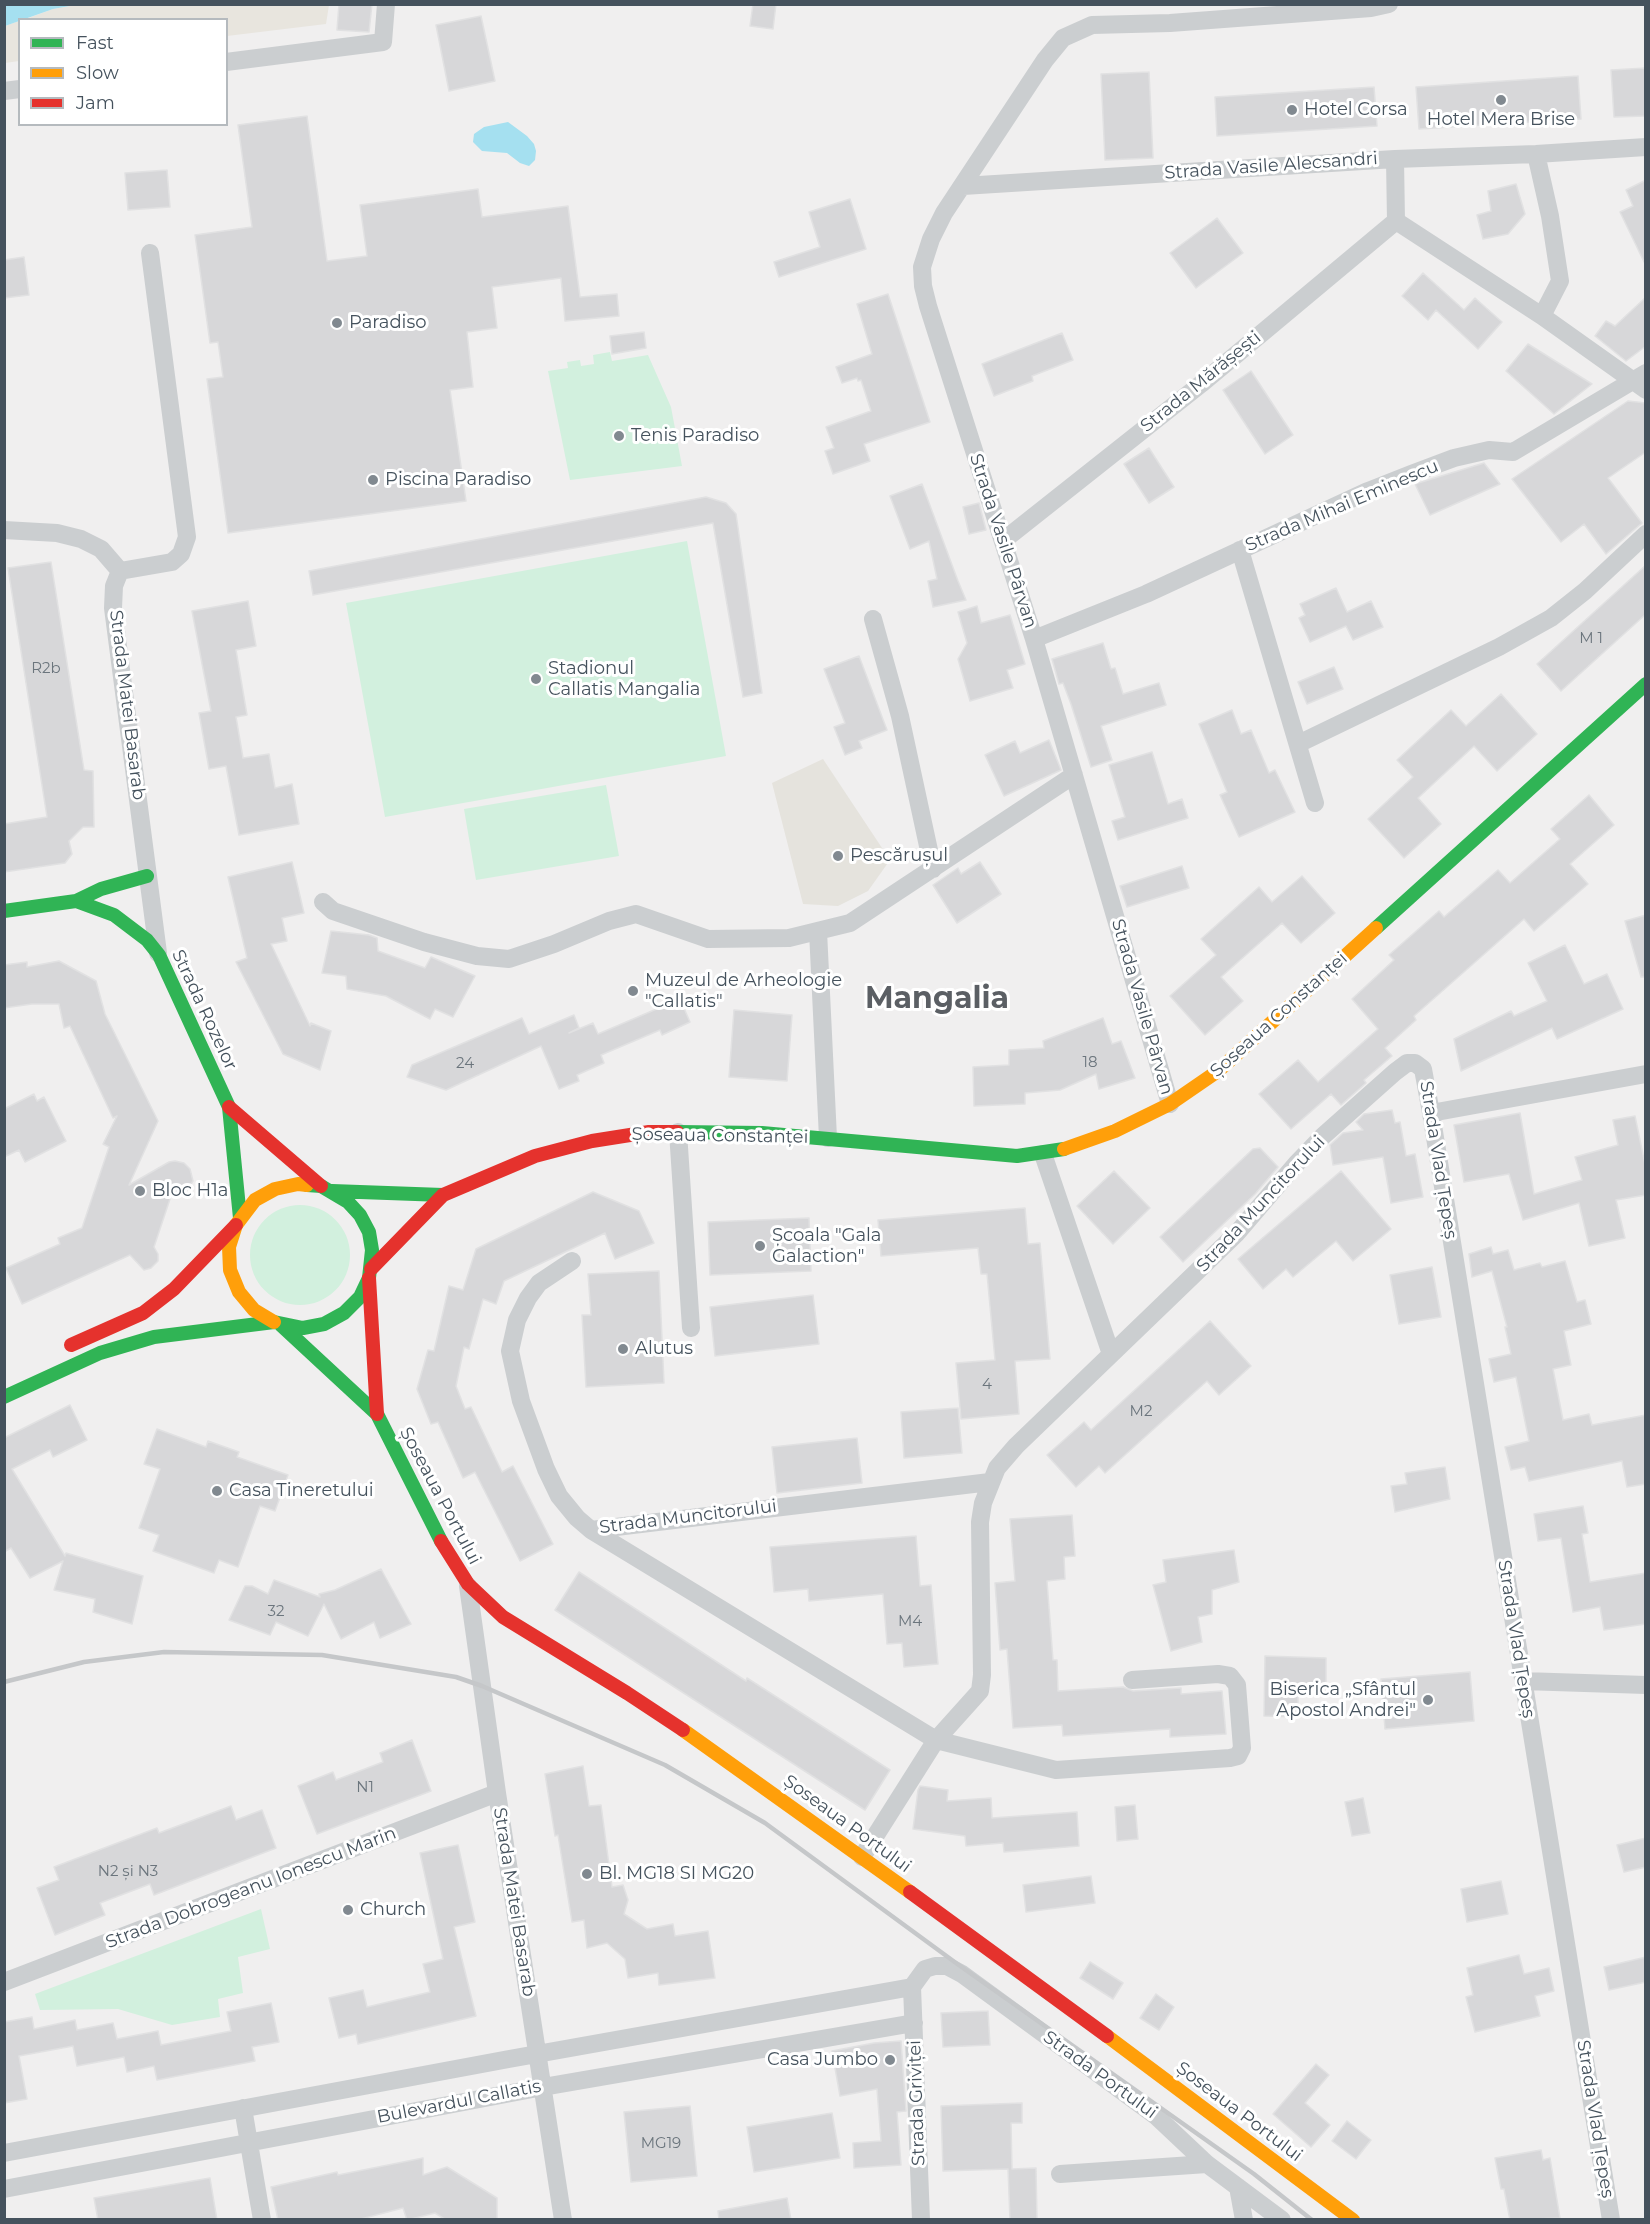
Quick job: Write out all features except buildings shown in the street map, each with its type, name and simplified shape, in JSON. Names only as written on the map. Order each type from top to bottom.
[{"type":"main road","name":"Șoseaua Constanței","points":[[370,1273],[443,1195],[535,1156],[591,1141],[640,1133],[762,1133],[993,1156],[1017,1156],[1044,1154],[1071,1148],[1115,1131],[1170,1104],[1227,1063],[1646,684]]},
{"type":"main road","points":[[76,901],[101,889],[147,876]]},
{"type":"main road","name":"Strada Rozelor","points":[[4,911],[76,901],[114,915],[131,926],[159,955],[229,1107],[238,1221]]},
{"type":"main road","name":"Strada Rozelor","points":[[229,1107],[326,1189]]},
{"type":"main road","points":[[4,1397],[100,1353],[154,1337],[277,1324],[303,1328],[324,1324],[344,1313],[360,1298],[370,1273],[370,1241],[360,1215],[348,1202],[326,1189],[298,1184],[275,1188],[255,1200],[174,1289],[143,1314],[55,1353]]},
{"type":"main road","name":"Șoseaua Constanței","points":[[326,1189],[443,1195]]},
{"type":"main road","points":[[238,1221],[230,1247],[230,1259],[231,1270],[239,1292],[254,1310],[277,1324]]},
{"type":"main road","name":"Șoseaua Portului","points":[[370,1273],[377,1414]]},
{"type":"main road","name":"Șoseaua Portului","points":[[277,1324],[377,1414],[445,1550],[468,1584],[503,1617],[627,1693],[713,1750],[1020,1971],[1353,2220]]},
{"type":"street","points":[[228,62],[383,42],[386,4]]},
{"type":"street","name":"Strada Vasile Pârvan","points":[[1170,1104],[1034,639],[923,286],[922,267],[931,239],[944,213],[1045,60],[1063,38],[1092,25],[1371,8],[1389,4]]},
{"type":"street","points":[[1395,159],[1646,147]]},
{"type":"street","points":[[1536,154],[1550,216],[1560,281],[1542,316]]},
{"type":"street","name":"Strada Vasile Alecsandri","points":[[963,186],[1395,159],[1396,221]]},
{"type":"street","points":[[1396,221],[1641,382]]},
{"type":"street","name":"Strada Mărășești","points":[[1004,540],[1201,384],[1396,221]]},
{"type":"street","points":[[4,530],[57,533],[81,539],[101,549],[120,571],[172,562],[181,554],[187,537],[150,253]]},
{"type":"street","name":"Strada Mihai Eminescu","points":[[1034,639],[1146,594],[1368,491],[1454,458],[1489,450],[1513,452],[1641,382]]},
{"type":"street","points":[[1298,744],[1499,647],[1551,618],[1585,591],[1646,534]]},
{"type":"street","points":[[1240,550],[1315,803]]},
{"type":"street","name":"Strada Matei Basarab","points":[[120,571],[114,586],[113,608],[159,955]]},
{"type":"street","points":[[873,619],[900,716],[933,869]]},
{"type":"street","points":[[323,902],[333,911],[424,942],[477,956],[509,959],[554,944],[609,921],[636,914],[708,939],[789,938],[850,923],[1074,776]]},
{"type":"street","name":"Șoseaua Constanței","points":[[818,931],[828,1138]]},
{"type":"street","name":"Strada Muncitorului","points":[[862,1857],[936,1740],[980,1691],[982,1675],[980,1522],[990,1482],[1006,1456],[1238,1233],[1296,1164],[1323,1136],[1395,1072],[1407,1063],[1415,1063]]},
{"type":"street","name":"Strada Vlad Țepeș","points":[[1415,1063],[1423,1069],[1431,1113],[1611,2220]]},
{"type":"street","points":[[1431,1113],[1646,1074]]},
{"type":"street","points":[[678,1132],[692,1328]]},
{"type":"street","points":[[1044,1154],[1111,1354]]},
{"type":"street","name":"Strada Muncitorului","points":[[572,1261],[539,1283],[528,1298],[517,1320],[510,1351],[520,1401],[546,1469],[559,1496],[577,1518],[591,1530],[990,1482]]},
{"type":"street","points":[[591,1530],[936,1740],[1056,1770],[1238,1756],[1242,1748],[1237,1685],[1230,1676],[1218,1674],[1132,1680]]},
{"type":"street","name":"Strada Matei Basarab","points":[[468,1584],[497,1793],[562,2220]]},
{"type":"street","points":[[1523,1681],[1646,1685]]},
{"type":"street","name":"Strada Dobrogeanu Ionescu Marin","points":[[4,1982],[497,1793]]},
{"type":"street","name":"Strada Portului","points":[[912,1987],[925,1969],[935,1966],[947,1966],[962,1974],[1156,2116],[1207,2164],[1282,2220]]},
{"type":"street","name":"Bulevardul Callatis","points":[[4,2153],[912,1987]]},
{"type":"street","name":"Strada Griviței","points":[[912,1987],[921,2220]]},
{"type":"street","name":"Bulevardul Callatis","points":[[4,2188],[543,2086],[914,2022]]},
{"type":"street","points":[[243,2108],[262,2220]]},
{"type":"street","points":[[1060,2175],[1207,2164]]},
{"type":"street","points":[[1238,2187],[1244,2220]]},
{"type":"shaded area","points":[[823,759],[890,860],[868,891],[838,906],[803,904],[772,783]]},
{"type":"green space","name":"Tenis Paradiso","points":[[610,352],[612,361],[648,355],[671,407],[682,466],[570,480],[548,371],[568,368],[567,362],[580,360],[581,366],[594,364],[593,355]]},
{"type":"green space","name":"Stadionul Callatis Mangalia","points":[[687,541],[726,756],[385,817],[346,603]]},
{"type":"green space","points":[[606,785],[619,856],[476,880],[464,809]]},
{"type":"green space","points":[[300,1205],[319,1209],[335,1220],[346,1236],[350,1255],[346,1274],[335,1290],[319,1301],[300,1305],[281,1301],[265,1290],[254,1274],[250,1255],[254,1236],[265,1220],[281,1209]]},
{"type":"green space","points":[[261,1909],[270,1949],[238,1957],[243,1993],[218,1999],[220,2017],[172,2025],[118,2009],[40,2010],[35,1994]]},
{"type":"sand","points":[[75,5],[329,5],[326,24],[228,36],[228,18],[28,18],[53,9]]},
{"type":"sand","points":[[18,21],[18,61],[5,63],[5,26]]},
{"type":"water","points":[[5,4],[75,4],[28,18],[18,18],[18,21],[5,26]]},
{"type":"water","points":[[508,122],[534,144],[535,160],[529,166],[520,163],[507,153],[482,151],[473,142],[474,134],[484,127]]},
{"type":"railway","points":[[4,1682],[84,1662],[164,1652],[322,1655],[456,1677],[482,1686],[665,1765],[765,1823],[956,1963],[1254,2174],[1312,2220]]},
{"type":"traffic: fast","points":[[1376,928],[1646,684]]},
{"type":"traffic: fast","points":[[76,901],[101,889],[147,876]]},
{"type":"traffic: fast","points":[[4,911],[76,901],[114,915],[147,940],[159,955],[229,1107],[240,1218]]},
{"type":"traffic: fast","points":[[677,1132],[762,1133],[1017,1156],[1064,1149]]},
{"type":"traffic: fast","points":[[4,1397],[100,1353],[154,1337],[274,1322],[303,1328],[324,1324],[344,1313],[360,1297],[369,1278],[372,1250],[369,1232],[360,1215],[348,1202],[321,1186],[307,1185]]},
{"type":"traffic: fast","points":[[332,1191],[443,1195]]},
{"type":"traffic: fast","points":[[281,1325],[377,1414],[441,1541]]},
{"type":"traffic: slow","points":[[1064,1149],[1115,1131],[1170,1104],[1218,1071],[1376,928]]},
{"type":"traffic: slow","points":[[274,1322],[254,1310],[239,1292],[230,1270],[229,1247],[236,1225],[255,1200],[275,1189],[298,1184],[307,1185]]},
{"type":"traffic: slow","points":[[683,1730],[910,1892]]},
{"type":"traffic: slow","points":[[1107,2036],[1353,2220]]},
{"type":"traffic: jam","points":[[229,1107],[321,1186]]},
{"type":"traffic: jam","points":[[371,1269],[443,1195],[535,1156],[592,1141],[649,1132],[677,1132]]},
{"type":"traffic: jam","points":[[71,1345],[143,1313],[174,1289],[236,1225]]},
{"type":"traffic: jam","points":[[369,1278],[377,1414]]},
{"type":"traffic: jam","points":[[441,1541],[468,1584],[503,1617],[683,1730]]},
{"type":"traffic: jam","points":[[910,1892],[1107,2036]]},
{"type":"place","name":"Hotel Mera Brise","points":[[1501,100]]},
{"type":"place","name":"Hotel Corsa","points":[[1292,110]]},
{"type":"place","name":"Paradiso","points":[[337,323]]},
{"type":"place","name":"Tenis Paradiso","points":[[619,436]]},
{"type":"place","name":"Piscina Paradiso","points":[[373,480]]},
{"type":"place","name":"Stadionul Callatis Mangalia","points":[[536,679]]},
{"type":"place","name":"Pescărușul","points":[[838,856]]},
{"type":"place","name":"Muzeul de Arheologie \"Callatis\"","points":[[633,991]]},
{"type":"place","name":"Bloc H1a","points":[[140,1191]]},
{"type":"place","name":"Școala \"Gala Galaction\"","points":[[760,1246]]},
{"type":"place","name":"Alutus","points":[[623,1349]]},
{"type":"place","name":"Casa Tineretului","points":[[217,1491]]},
{"type":"place","name":"Biserica „Sfântul Apostol Andrei\"","points":[[1428,1700]]},
{"type":"place","name":"Bl. MG18 SI MG20","points":[[587,1874]]},
{"type":"place","name":"Church","points":[[348,1910]]},
{"type":"place","name":"Casa Jumbo","points":[[890,2060]]},
{"type":"district","name":"Mangalia","points":[[937,999]]}]
